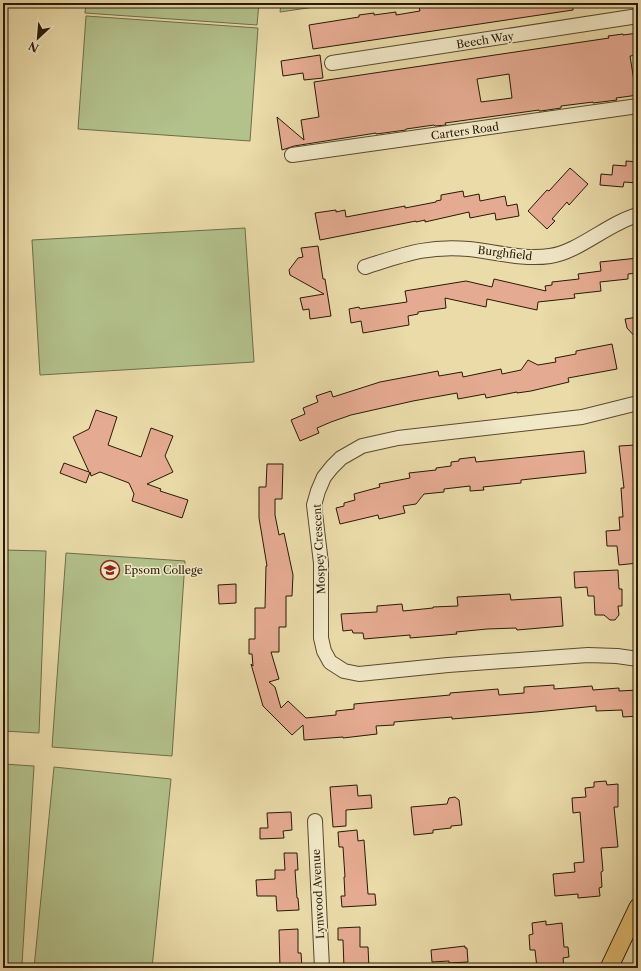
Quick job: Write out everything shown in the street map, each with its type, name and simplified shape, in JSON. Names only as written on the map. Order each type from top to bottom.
[{"type":"main road","points":[[609,968],[638,907]]},
{"type":"street","name":"Beech Way","points":[[332,63],[638,16]]},
{"type":"street","name":"Carters Road","points":[[292,155],[638,106]]},
{"type":"street","name":"Burghfield","points":[[365,267],[413,251],[428,249],[468,249],[523,257],[552,256],[570,250],[621,222],[638,215]]},
{"type":"street","name":"Mospey Crescent","points":[[638,403],[582,417],[398,438],[362,446],[341,458],[332,467],[324,477],[314,505],[321,564],[321,638],[324,651],[330,662],[344,671],[359,674],[448,665],[588,655],[617,656],[638,659]]},
{"type":"street","name":"Lynwood Avenue","points":[[315,821],[322,968]]},
{"type":"green space","points":[[86,3],[259,3],[257,25],[85,13]]},
{"type":"green space","points":[[281,3],[342,3],[280,12]]},
{"type":"green space","points":[[86,16],[258,28],[250,141],[78,129]]},
{"type":"green space","points":[[245,228],[254,362],[40,375],[32,240]]},
{"type":"green space","points":[[3,550],[46,551],[39,733],[3,731]]},
{"type":"green space","points":[[66,553],[185,561],[172,756],[52,747]]},
{"type":"green space","points":[[3,764],[34,766],[22,964],[3,963]]},
{"type":"green space","points":[[54,767],[171,779],[152,968],[34,968]]},
{"type":"building","points":[[442,3],[573,3],[573,10],[313,49],[309,25],[359,17],[359,15],[374,13],[374,15],[396,12],[396,15],[420,11],[419,7]]},
{"type":"building","points":[[638,33],[638,55],[630,56],[634,81],[638,80],[638,95],[616,98],[617,100],[561,106],[561,108],[541,111],[539,110],[445,123],[446,125],[434,125],[376,133],[294,146],[282,150],[277,117],[304,140],[301,120],[319,117],[314,82],[609,38],[608,36]],"holes":[[[509,74],[512,98],[481,102],[477,79]]]},
{"type":"building","points":[[320,55],[323,78],[304,80],[303,73],[283,76],[281,61]]},
{"type":"building","points":[[626,161],[638,162],[638,183],[624,182],[623,187],[600,185],[601,174],[612,175],[613,165],[626,166]]},
{"type":"building","points":[[570,168],[588,184],[569,205],[567,202],[552,219],[555,221],[547,229],[528,211]]},
{"type":"building","points":[[463,191],[464,197],[479,194],[480,201],[505,196],[507,206],[517,204],[519,216],[496,220],[495,213],[470,218],[469,212],[425,222],[425,220],[416,221],[320,240],[315,213],[345,210],[346,217],[436,202],[441,200],[441,195]]},
{"type":"building","points":[[318,246],[331,316],[310,319],[309,309],[303,310],[300,298],[324,294],[290,275],[289,270],[298,258],[303,257],[301,248]]},
{"type":"building","points":[[638,258],[638,273],[628,274],[628,279],[600,282],[601,291],[574,294],[575,298],[538,302],[537,310],[487,299],[486,307],[445,298],[446,308],[418,312],[418,314],[408,316],[409,325],[363,333],[361,321],[351,323],[349,309],[359,307],[360,309],[407,302],[405,291],[466,281],[492,287],[494,279],[546,291],[545,286],[552,285],[552,282],[579,279],[578,274],[601,271],[600,262]]},
{"type":"building","points":[[638,317],[638,340],[627,328],[625,319]]},
{"type":"building","points":[[612,344],[617,369],[568,378],[569,382],[531,391],[486,398],[485,394],[458,399],[457,393],[413,401],[351,415],[331,422],[317,428],[319,433],[300,441],[291,420],[305,414],[303,408],[318,402],[316,396],[331,391],[333,397],[380,382],[438,371],[439,376],[462,372],[463,377],[501,369],[502,374],[521,370],[528,360],[538,365],[556,362],[555,358],[576,354],[576,351]]},
{"type":"building","points":[[96,410],[117,417],[108,445],[141,457],[151,428],[173,436],[165,456],[173,472],[147,484],[161,489],[160,491],[188,500],[182,518],[132,501],[134,494],[129,483],[100,472],[91,476],[90,472],[86,483],[60,473],[64,463],[89,472],[73,437],[89,429]]},
{"type":"building","points":[[635,445],[635,449],[638,449],[638,474],[636,474],[638,499],[638,563],[619,565],[617,546],[607,546],[606,531],[620,530],[619,517],[623,517],[621,488],[624,488],[619,446]]},
{"type":"building","points":[[584,451],[586,473],[521,480],[521,483],[483,487],[484,490],[470,491],[470,486],[444,489],[444,492],[424,494],[416,504],[403,506],[405,513],[379,519],[378,515],[340,524],[336,508],[344,506],[344,503],[355,500],[354,494],[380,487],[379,484],[410,478],[409,473],[436,470],[436,468],[451,466],[451,462],[459,461],[459,459],[475,457],[476,462]]},
{"type":"building","points":[[267,464],[283,464],[282,499],[275,499],[275,515],[279,535],[284,533],[293,575],[292,596],[286,596],[286,627],[279,627],[279,652],[271,652],[279,679],[269,682],[275,687],[281,708],[288,701],[306,718],[336,715],[336,711],[354,709],[354,704],[498,689],[499,695],[524,693],[524,687],[554,685],[554,689],[592,686],[593,690],[619,688],[619,691],[638,690],[638,716],[623,717],[622,710],[596,711],[596,706],[452,719],[452,717],[394,722],[394,725],[376,726],[377,734],[343,738],[304,740],[303,725],[292,735],[263,706],[251,664],[253,666],[252,654],[249,654],[249,639],[255,639],[255,608],[265,608],[267,566],[259,518],[259,487],[266,487]]},
{"type":"building","points":[[618,570],[619,589],[622,589],[622,606],[618,606],[619,615],[615,620],[610,620],[604,615],[595,615],[594,596],[588,596],[587,587],[575,588],[574,572]]},
{"type":"building","points":[[236,584],[236,603],[219,604],[218,585]]},
{"type":"building","points":[[510,594],[511,600],[561,597],[563,626],[517,630],[516,628],[487,629],[456,632],[457,634],[410,638],[410,635],[364,639],[363,633],[353,633],[352,630],[343,631],[341,614],[377,612],[377,606],[402,604],[403,611],[433,607],[458,606],[457,597]]},
{"type":"building","points":[[606,781],[607,785],[618,784],[618,807],[614,807],[618,847],[601,848],[603,871],[601,872],[602,887],[599,888],[600,896],[578,898],[578,894],[555,896],[553,874],[575,872],[574,863],[584,862],[580,812],[573,813],[572,798],[586,797],[585,788],[594,787],[594,782]]},
{"type":"building","points":[[357,785],[358,796],[371,795],[372,808],[346,810],[346,826],[333,827],[330,787]]},
{"type":"building","points":[[455,797],[459,800],[462,825],[433,830],[433,833],[414,835],[411,807],[447,804],[449,798]]},
{"type":"building","points":[[291,812],[292,830],[283,831],[284,838],[260,839],[260,828],[268,828],[267,813]]},
{"type":"building","points":[[357,830],[358,841],[364,840],[368,894],[375,894],[376,905],[342,907],[341,896],[345,896],[345,877],[343,847],[339,847],[338,832]]},
{"type":"building","points":[[284,853],[297,853],[298,870],[295,870],[299,910],[277,911],[276,896],[257,896],[256,880],[275,879],[275,870],[285,870]]},
{"type":"building","points":[[546,921],[546,925],[562,923],[564,947],[568,947],[569,957],[563,958],[564,968],[537,968],[535,950],[530,950],[529,935],[533,934],[532,923]]},
{"type":"building","points":[[360,927],[360,947],[368,947],[369,968],[344,968],[343,940],[338,940],[338,928]]},
{"type":"building","points":[[298,929],[298,953],[301,953],[302,968],[280,968],[279,930]]},
{"type":"building","points":[[465,946],[465,948],[467,948],[468,962],[432,962],[431,950]]},
{"type":"place","name":"Epsom College","points":[[110,570]]}]
